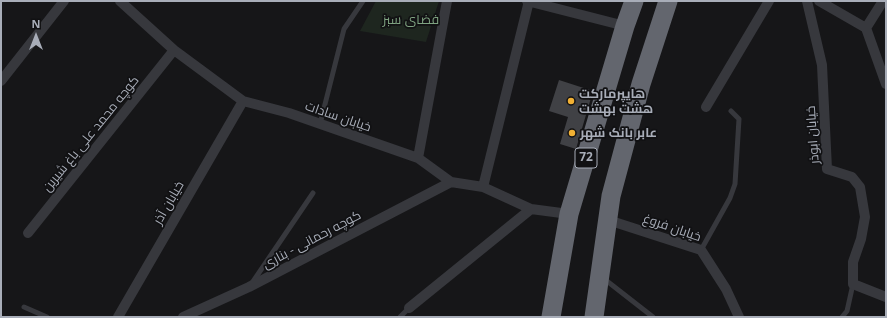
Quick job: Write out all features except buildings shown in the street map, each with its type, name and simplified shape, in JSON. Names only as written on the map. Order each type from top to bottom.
[{"type":"highway","name":"72","points":[[551,317],[569,214],[609,82],[624,26],[634,1]]},
{"type":"highway","points":[[594,317],[611,196],[641,84],[668,1]]},
{"type":"street","points":[[1,81],[64,1]]},
{"type":"street","name":"خیابان سادات","points":[[120,1],[174,50],[243,101],[289,113],[418,158],[451,182],[483,187],[531,209],[569,214]]},
{"type":"street","points":[[418,158],[447,1]]},
{"type":"street","points":[[483,187],[528,1],[624,26]]},
{"type":"street","points":[[706,107],[769,1]]},
{"type":"street","name":"خیابان ابوذر","points":[[808,1],[822,65],[827,169],[852,177],[860,187],[865,217],[861,239],[853,262],[853,284]]},
{"type":"street","points":[[819,1],[866,28],[886,84]]},
{"type":"street","points":[[866,28],[884,1]]},
{"type":"street","name":"کوچه محمد علی باغ شیرین","points":[[28,233],[174,50]]},
{"type":"street","name":"خیابان آذر","points":[[118,317],[243,101]]},
{"type":"street","name":"کوچه رحمانی - بناری","points":[[183,317],[249,287],[451,182]]},
{"type":"street","points":[[409,308],[531,209]]},
{"type":"street","name":"خیابان فروغ","points":[[608,220],[701,250],[726,289],[739,317]]},
{"type":"street","points":[[853,284],[886,297]]},
{"type":"lane","points":[[320,124],[344,29],[363,1]]},
{"type":"lane","points":[[701,250],[730,198],[735,184],[739,119],[731,111]]},
{"type":"lane","points":[[249,287],[313,193]]},
{"type":"lane","points":[[600,275],[652,317]]},
{"type":"lane","points":[[842,317],[847,311],[853,284]]},
{"type":"lane","points":[[24,307],[47,317]]},
{"type":"lane","points":[[400,317],[409,308]]},
{"type":"green space","name":"فضای سبز","points":[[376,1],[439,1],[426,42],[360,31]]},
{"type":"place","name":"هایپرمارکت هشت بهشت","points":[[571,101]]},
{"type":"place","name":"عابر بانک شهر","points":[[572,133]]}]
